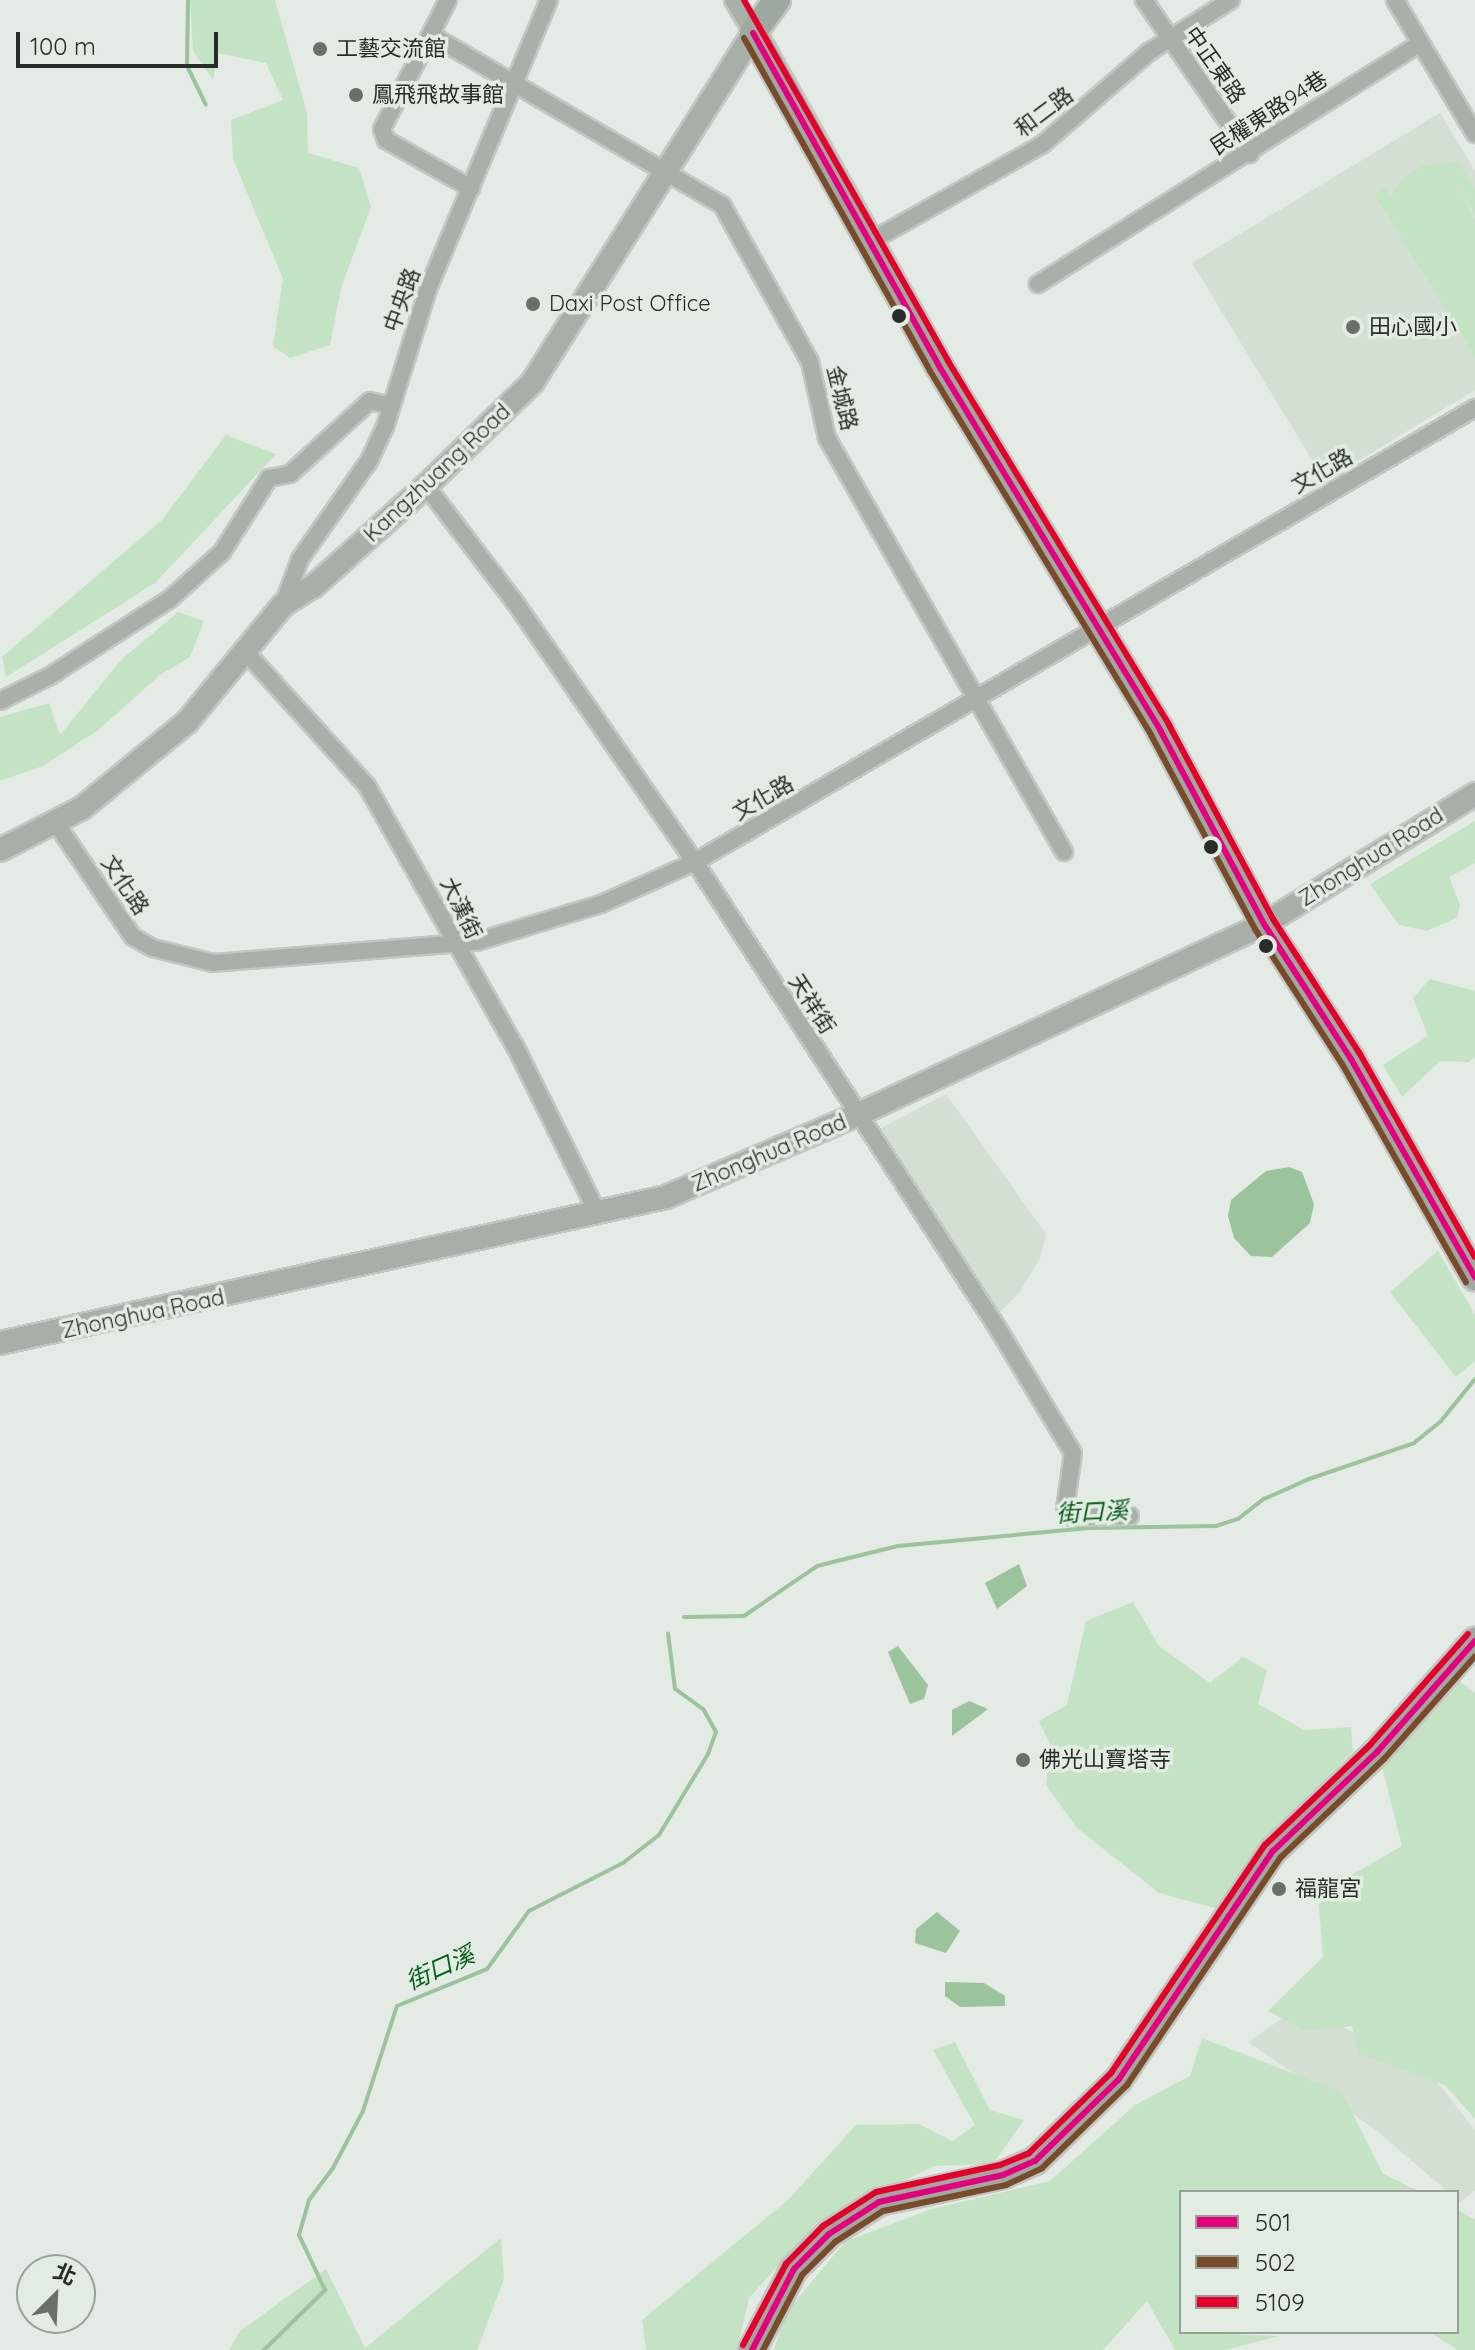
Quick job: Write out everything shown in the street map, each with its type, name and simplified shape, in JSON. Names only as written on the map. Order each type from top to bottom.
[{"type":"main road","points":[[777,0],[753,33],[939,366],[1181,766],[1264,924],[1351,1059],[1475,1277]]},
{"type":"main road","points":[[752,2350],[794,2269],[829,2234],[879,2202],[1003,2175],[1035,2161],[1119,2079],[1273,1851],[1377,1752],[1475,1641]]},
{"type":"street","points":[[448,0],[382,129],[386,140],[471,188]]},
{"type":"street","name":"中央路","points":[[283,605],[300,559],[369,461],[391,406],[428,289],[549,0]]},
{"type":"street","points":[[733,0],[753,33]]},
{"type":"street","name":"中正東路","points":[[1144,0],[1250,154]]},
{"type":"street","name":"和二路","points":[[871,241],[1043,144],[1169,37],[1231,0]]},
{"type":"street","points":[[1395,0],[1475,134]]},
{"type":"street","name":"Kangzhuang Road","points":[[0,850],[82,808],[187,722],[283,605],[314,586],[426,486],[532,383],[753,33]]},
{"type":"street","name":"金城路","points":[[431,35],[722,205],[810,362],[827,438],[1064,852]]},
{"type":"street","name":"民權東路94巷","points":[[1038,284],[1142,217],[1250,154],[1419,44]]},
{"type":"street","points":[[0,701],[50,676],[170,599],[222,552],[269,478],[290,474],[370,401],[391,406]]},
{"type":"street","name":"文化路","points":[[55,822],[133,937],[153,948],[213,963],[476,942],[601,904],[695,862],[1475,408]]},
{"type":"street","name":"天祥街","points":[[426,486],[514,601],[695,862],[1073,1453],[1065,1509],[1072,1517],[1130,1516]]},
{"type":"street","name":"大漢街","points":[[244,650],[367,786],[431,894],[453,944],[534,1081],[598,1214]]},
{"type":"street","name":"Zhonghua Road","points":[[0,1343],[666,1197],[859,1114],[1264,924],[1475,794]]},
{"type":"shaded area","points":[[190,0],[275,0],[307,113],[308,153],[359,168],[371,207],[341,288],[330,345],[290,358],[273,346],[283,279],[233,159],[231,120],[283,100],[266,63],[218,53],[213,80],[193,51]]},
{"type":"shaded area","name":"田心國小","points":[[1440,113],[1475,171],[1475,390],[1325,481],[1192,263]]},
{"type":"shaded area","points":[[1458,161],[1475,189],[1475,213],[1457,188],[1475,219],[1475,357],[1374,194],[1385,188],[1391,196],[1403,178],[1422,166]]},
{"type":"shaded area","points":[[226,435],[276,454],[155,583],[6,677],[2,657],[162,520]]},
{"type":"shaded area","points":[[178,612],[204,621],[190,657],[160,675],[97,731],[43,766],[0,781],[0,717],[49,703],[60,735],[121,660]]},
{"type":"shaded area","points":[[1475,821],[1475,863],[1449,877],[1460,905],[1457,918],[1427,931],[1399,925],[1370,884]]},
{"type":"shaded area","points":[[1430,979],[1475,991],[1475,1057],[1469,1062],[1440,1061],[1402,1097],[1383,1065],[1428,1036],[1413,998]]},
{"type":"shaded area","points":[[946,1094],[1046,1234],[1040,1258],[1019,1293],[998,1314],[881,1128]]},
{"type":"shaded area","points":[[1289,1167],[1302,1172],[1314,1204],[1310,1223],[1272,1257],[1251,1256],[1234,1238],[1228,1216],[1231,1200],[1266,1171]]},
{"type":"shaded area","points":[[1438,1251],[1475,1315],[1475,1361],[1456,1377],[1390,1292]]},
{"type":"shaded area","points":[[1019,1564],[1027,1586],[997,1609],[985,1583]]},
{"type":"shaded area","points":[[1133,1602],[1159,1646],[1210,1683],[1243,1657],[1267,1670],[1258,1704],[1304,1730],[1351,1727],[1353,1751],[1268,1839],[1215,1908],[1159,1893],[1077,1828],[1046,1785],[1050,1744],[1039,1721],[1067,1705],[1086,1621]]},
{"type":"shaded area","points":[[898,1646],[928,1685],[924,1699],[910,1704],[888,1652]]},
{"type":"shaded area","points":[[1458,1680],[1475,1693],[1475,2119],[1445,2085],[1359,2054],[1352,2026],[1305,2031],[1268,2011],[1323,1957],[1318,1894],[1402,1846],[1381,1763]]},
{"type":"shaded area","points":[[969,1701],[988,1709],[952,1736],[952,1710]]},
{"type":"shaded area","points":[[937,1912],[960,1931],[946,1953],[915,1943],[916,1929]]},
{"type":"shaded area","points":[[945,1982],[984,1983],[1005,1996],[1005,2006],[960,2007],[945,1996]]},
{"type":"shaded area","points":[[1300,2006],[1426,2068],[1475,2130],[1475,2191],[1460,2202],[1459,2190],[1446,2190],[1376,2130],[1248,2042]]},
{"type":"shaded area","points":[[1202,2038],[1342,2092],[1383,2174],[1417,2190],[1179,2190],[1179,2334],[1279,2336],[1226,2350],[1175,2350],[1147,2301],[1103,2350],[774,2350],[786,2312],[846,2241],[932,2209],[1050,2181],[1135,2105],[1190,2076]]},
{"type":"shaded area","points":[[955,2042],[990,2110],[1024,2120],[993,2164],[934,2166],[817,2223],[749,2298],[737,2350],[646,2350],[642,2320],[788,2200],[856,2125],[919,2124],[952,2141],[975,2125],[933,2050]]},
{"type":"shaded area","points":[[1459,2211],[1475,2219],[1475,2350],[1458,2350],[1433,2334],[1459,2334]]},
{"type":"shaded area","points":[[501,2238],[504,2279],[477,2350],[229,2350],[240,2331],[326,2269],[365,2348]]},
{"type":"waterway","points":[[188,0],[187,66],[206,105]]},
{"type":"waterway","name":"街口溪","points":[[684,1617],[744,1616],[817,1566],[898,1546],[1089,1528],[1216,1526],[1238,1519],[1264,1499],[1309,1479],[1414,1443],[1441,1421],[1475,1379]]},
{"type":"waterway","name":"街口溪","points":[[264,2350],[325,2290],[299,2235],[309,2200],[333,2168],[363,2111],[397,2006],[487,1969],[529,1911],[623,1863],[659,1835],[708,1754],[716,1732],[703,1709],[675,1689],[668,1633]]},
{"type":"transit line","name":"5109","points":[[744,0],[948,361],[1169,725],[1273,919],[1360,1054],[1475,1257]]},
{"type":"transit line","name":"501","points":[[753,33],[939,366],[1160,730],[1264,924],[1351,1059],[1475,1277]]},
{"type":"transit line","name":"502","points":[[744,38],[930,371],[1151,735],[1255,929],[1342,1064],[1466,1282]]},
{"type":"transit line","name":"5109","points":[[743,2345],[786,2264],[823,2226],[876,2192],[1000,2165],[1029,2153],[1111,2073],[1265,1845],[1370,1745],[1468,1634]]},
{"type":"transit line","name":"501","points":[[752,2350],[794,2269],[829,2234],[879,2202],[1003,2175],[1035,2161],[1119,2079],[1273,1851],[1377,1752],[1475,1641]]},
{"type":"transit line","name":"502","points":[[763,2350],[802,2275],[835,2242],[883,2211],[1006,2185],[1042,2168],[1127,2085],[1281,1857],[1384,1759],[1475,1656]]},
{"type":"place","name":"工藝交流館","points":[[320,49]]},
{"type":"place","name":"鳳飛飛故事館","points":[[356,95]]},
{"type":"place","name":"Daxi Post Office","points":[[533,304]]},
{"type":"place","name":"田心國小","points":[[1353,327]]},
{"type":"place","name":"佛光山寶塔寺","points":[[1023,1760]]},
{"type":"place","name":"福龍宮","points":[[1279,1889]]}]
